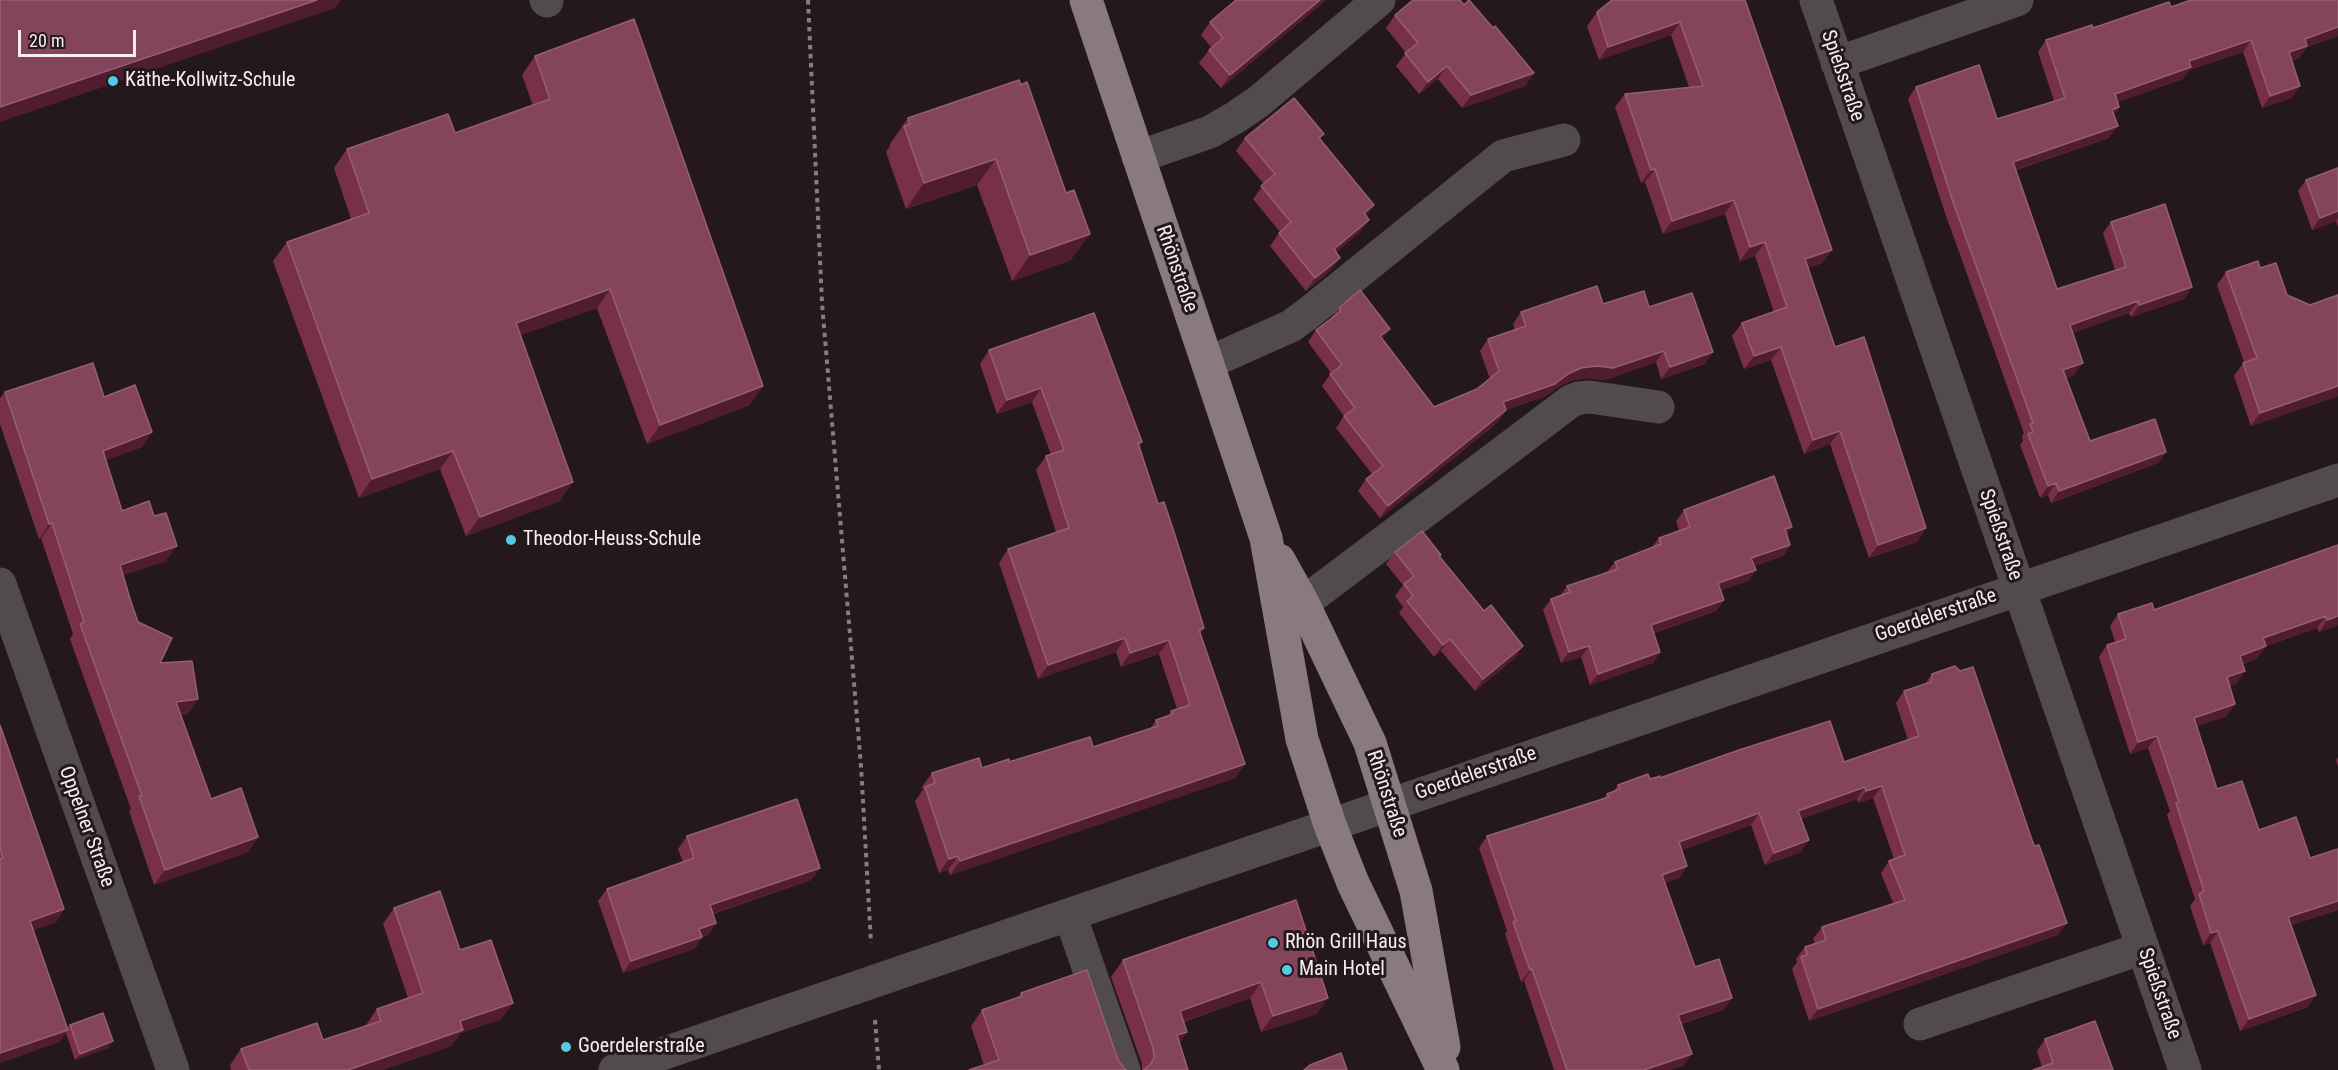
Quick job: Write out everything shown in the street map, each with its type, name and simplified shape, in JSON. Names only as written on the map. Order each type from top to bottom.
[{"type":"main road","name":"Rhönstraße","points":[[1086,0],[1266,538],[1302,739],[1330,825],[1353,883],[1443,1070]]},
{"type":"main road","name":"Rhönstraße","points":[[1266,538],[1303,603],[1370,743],[1416,891],[1448,1070]]},
{"type":"street","points":[[1138,157],[1210,132],[1236,117],[1258,102],[1378,0]]},
{"type":"street","name":"Spießstraße","points":[[1816,0],[2185,1070]]},
{"type":"street","points":[[1837,63],[2017,0]]},
{"type":"street","points":[[1208,363],[1291,326],[1503,156],[1564,140]]},
{"type":"street","points":[[1303,603],[1571,401],[1590,397],[1658,407]]},
{"type":"street","name":"Goerdelerstraße","points":[[615,1070],[2338,480]]},
{"type":"street","name":"Oppelner Straße","points":[[0,584],[173,1070]]},
{"type":"street","points":[[1070,915],[1124,1070]]},
{"type":"street","points":[[1920,1024],[2143,948]]},
{"type":"path","points":[[808,0],[822,303],[861,766],[879,1070]]},
{"type":"building","name":"Käthe-Kollwitz-Schule","points":[[0,0],[317,0],[0,107]]},
{"type":"building","points":[[1236,0],[1320,0],[1230,75],[1209,50],[1223,38],[1210,22]]},
{"type":"building","points":[[1413,0],[1460,0],[1464,5],[1469,0],[1493,28],[1495,26],[1534,73],[1471,95],[1447,66],[1428,82],[1405,53],[1418,43],[1395,15]]},
{"type":"building","points":[[1612,0],[1745,0],[1832,250],[1805,259],[1835,347],[1864,337],[1926,528],[1878,545],[1840,431],[1813,440],[1781,347],[1754,356],[1742,323],[1787,307],[1765,242],[1750,247],[1734,200],[1672,221],[1655,169],[1651,170],[1625,94],[1703,86],[1680,22],[1608,47],[1597,12]]},
{"type":"building","points":[[2191,0],[2338,0],[2338,27],[2305,39],[2307,46],[2289,52],[2300,86],[2270,96],[2251,40],[2189,61],[2191,67],[2115,94],[2119,107],[2112,110],[2118,126],[2013,162],[2057,289],[2126,267],[2111,222],[2165,204],[2192,287],[2139,305],[2138,301],[2070,325],[2083,363],[2063,370],[2090,441],[2155,419],[2166,452],[2059,491],[2056,483],[2048,486],[2028,434],[2033,432],[2030,424],[2033,423],[1953,202],[1916,87],[1979,65],[1997,119],[2065,98],[2046,40],[2092,25],[2093,28],[2169,2],[2171,7]]},
{"type":"building","points":[[634,19],[763,386],[660,425],[610,289],[516,323],[573,482],[480,517],[453,451],[372,479],[287,242],[369,213],[347,149],[448,114],[455,133],[550,99],[535,56]]},
{"type":"building","points":[[1019,80],[1021,85],[1027,82],[1066,193],[1074,190],[1090,234],[1030,255],[996,159],[924,183],[904,126],[910,124],[908,118]]},
{"type":"building","points":[[1294,98],[1324,134],[1319,138],[1374,205],[1364,213],[1369,220],[1334,249],[1340,258],[1315,278],[1279,233],[1291,222],[1261,186],[1275,174],[1245,138]]},
{"type":"building","points":[[2338,168],[2338,211],[2320,218],[2306,180]]},
{"type":"building","points":[[2258,261],[2260,268],[2276,263],[2287,295],[2310,305],[2338,295],[2338,386],[2260,413],[2243,363],[2257,358],[2226,272]]},
{"type":"building","points":[[1597,286],[1603,304],[1644,291],[1649,307],[1692,293],[1713,352],[1670,367],[1664,351],[1613,368],[1597,366],[1581,368],[1555,384],[1503,402],[1506,410],[1388,506],[1366,479],[1383,466],[1344,416],[1355,408],[1330,374],[1342,365],[1316,330],[1341,311],[1339,308],[1360,290],[1390,329],[1380,336],[1434,407],[1477,389],[1499,371],[1488,339],[1526,326],[1521,312]]},
{"type":"building","points":[[1094,313],[1142,442],[1138,443],[1158,504],[1164,502],[1204,628],[1199,630],[1245,764],[960,861],[958,856],[949,859],[925,787],[935,783],[932,773],[979,758],[982,768],[1009,759],[1009,762],[1090,737],[1093,747],[1158,726],[1156,720],[1173,714],[1171,711],[1190,705],[1169,640],[1130,653],[1125,638],[1048,665],[1008,549],[1069,528],[1046,456],[1064,450],[1041,388],[1007,400],[989,350]]},
{"type":"building","points":[[93,363],[104,397],[135,385],[152,432],[103,451],[122,511],[149,501],[154,516],[166,513],[177,546],[120,565],[131,602],[138,622],[172,638],[160,663],[192,661],[198,699],[176,702],[211,799],[241,788],[258,837],[165,870],[139,796],[142,796],[80,624],[84,622],[52,523],[49,524],[5,392]]},
{"type":"building","points":[[1774,476],[1792,527],[1785,529],[1790,545],[1751,558],[1756,570],[1718,583],[1724,600],[1651,625],[1660,652],[1598,674],[1589,646],[1569,652],[1551,599],[1570,592],[1567,586],[1618,569],[1615,562],[1661,544],[1659,538],[1690,527],[1684,510]]},
{"type":"building","points":[[1422,531],[1441,555],[1439,556],[1484,611],[1491,605],[1523,646],[1483,679],[1450,639],[1443,645],[1407,601],[1413,596],[1404,584],[1414,576],[1395,552]]},
{"type":"building","points":[[2338,545],[2338,616],[2327,620],[2326,616],[2263,638],[2266,646],[2240,656],[2245,671],[2227,677],[2235,704],[2194,718],[2217,789],[2242,781],[2259,830],[2296,817],[2310,858],[2338,849],[2338,901],[2288,917],[2316,995],[2249,1019],[2218,931],[2211,933],[2199,894],[2204,891],[2176,803],[2179,802],[2157,736],[2138,742],[2107,645],[2126,639],[2118,614],[2152,603],[2154,610]]},
{"type":"building","points":[[1955,666],[1960,671],[1973,667],[2034,846],[2039,845],[2067,923],[1818,1009],[1801,957],[1807,955],[1805,947],[1826,940],[1822,927],[1905,900],[1889,861],[1905,855],[1882,786],[1866,791],[1865,787],[1798,811],[1809,840],[1774,853],[1759,813],[1679,842],[1687,866],[1662,875],[1695,967],[1719,959],[1732,998],[1678,1015],[1692,1054],[1644,1070],[1567,1070],[1513,922],[1516,921],[1487,836],[1609,797],[1607,794],[1620,789],[1618,785],[1648,774],[1650,779],[1660,776],[1660,778],[1830,721],[1844,762],[1919,736],[1904,691],[1931,682],[1932,674]]},
{"type":"building","points":[[0,725],[64,909],[30,921],[68,1030],[0,1053],[0,859],[3,858],[0,848]]},
{"type":"building","points":[[797,799],[820,868],[710,905],[716,923],[699,929],[702,937],[631,961],[607,889],[694,858],[687,836]]},
{"type":"building","points":[[440,891],[460,950],[491,940],[513,1003],[460,1021],[463,1030],[348,1070],[249,1070],[241,1049],[317,1023],[323,1040],[381,1021],[377,1009],[423,993],[394,908]]},
{"type":"building","points":[[1296,900],[1328,998],[1273,1016],[1261,982],[1180,1011],[1187,1032],[1177,1035],[1188,1070],[1143,1070],[1154,1058],[1153,1048],[1123,960]]},
{"type":"building","points":[[1087,970],[1118,1060],[1127,1070],[969,1070],[999,1060],[982,1010],[1022,996],[1021,993]]},
{"type":"building","points":[[103,1013],[113,1041],[80,1054],[70,1025]]},
{"type":"building","points":[[2095,1021],[2113,1070],[2033,1070],[2053,1063],[2045,1039]]},
{"type":"building","points":[[1341,1053],[1347,1070],[1304,1070],[1310,1065]]},
{"type":"place","name":"Käthe-Kollwitz-Schule","points":[[113,81]]},
{"type":"place","name":"Theodor-Heuss-Schule","points":[[511,540]]},
{"type":"place","name":"Rhön Grill Haus","points":[[1273,943]]},
{"type":"place","name":"Main Hotel","points":[[1287,970]]},
{"type":"place","name":"Goerdelerstraße","points":[[566,1047]]}]
